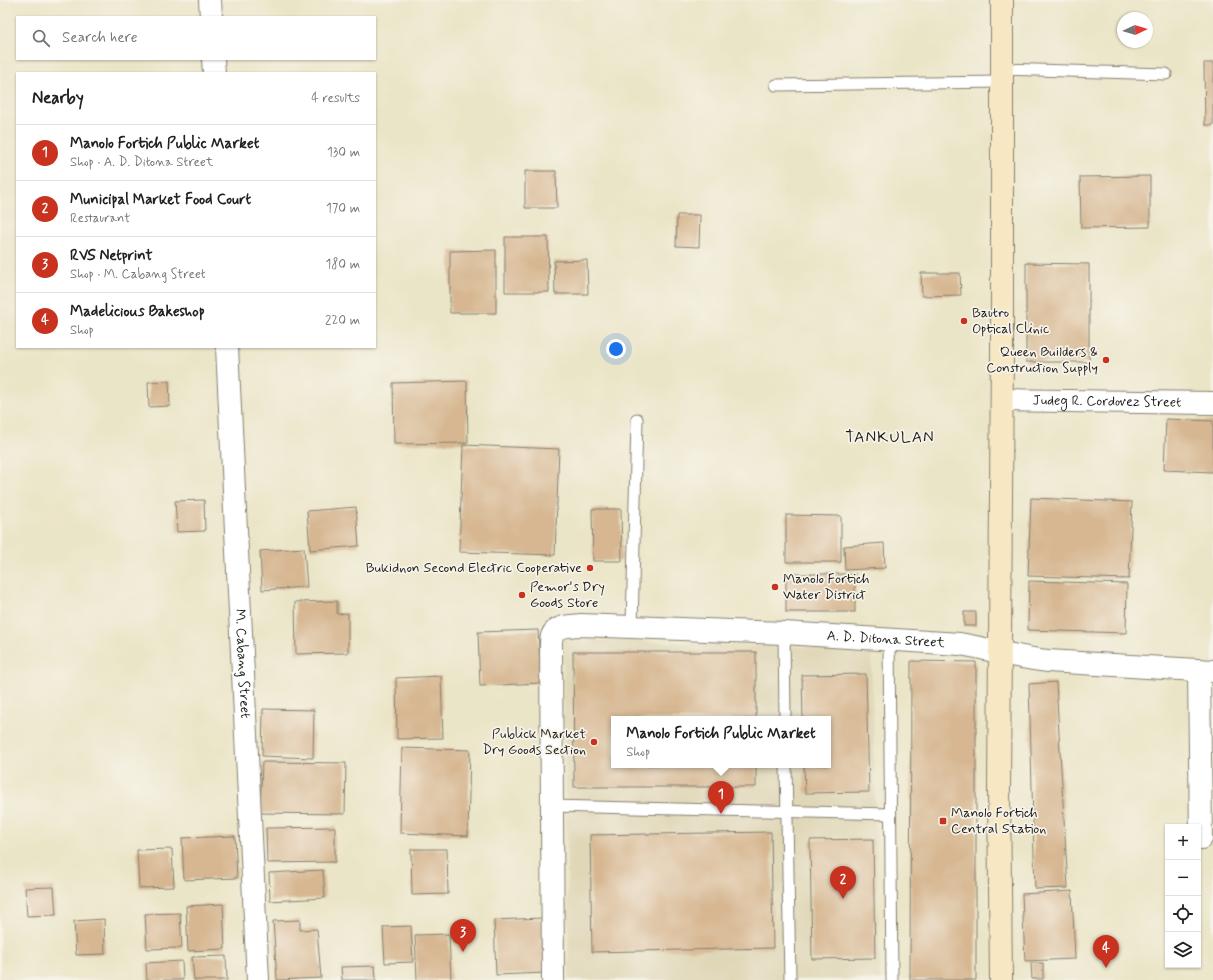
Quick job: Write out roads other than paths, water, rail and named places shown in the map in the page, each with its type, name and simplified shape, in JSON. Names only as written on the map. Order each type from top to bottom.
[{"type":"street","points":[[210,0],[211,16]]},
{"type":"street","points":[[1001,980],[999,791],[1002,400],[1002,0]]},
{"type":"street","points":[[213,60],[214,72]]},
{"type":"street","name":"M. Cabang Street","points":[[227,348],[258,980]]},
{"type":"street","name":"Judeg R. Cordovez Street","points":[[1002,400],[1213,403]]},
{"type":"street","name":"A. D. Ditona Street","points":[[551,806],[551,646],[552,635],[566,626],[581,625],[784,633],[960,644],[1028,659],[1206,670]]},
{"type":"street","points":[[1201,838],[1206,670]]},
{"type":"street","points":[[551,806],[553,980]]},
{"type":"lane","points":[[776,85],[1002,76],[1166,74]]},
{"type":"lane","points":[[632,627],[637,419]]},
{"type":"lane","points":[[784,633],[785,716]]},
{"type":"lane","points":[[889,640],[892,980]]},
{"type":"lane","points":[[786,768],[790,980]]},
{"type":"lane","points":[[551,806],[890,814]]},
{"type":"place","name":"Bautro Optical Clinic","points":[[964,321]]},
{"type":"place","name":"Queen Builders & Construction Supply","points":[[1106,360]]},
{"type":"place","name":"Bukidnon Second Electric Cooperative","points":[[590,568]]},
{"type":"place","name":"Manolo Fortich Water District","points":[[775,587]]},
{"type":"place","name":"Pemor's Dry Goods Store","points":[[522,595]]},
{"type":"place","name":"Publick Market Dry Goods Section","points":[[594,742]]},
{"type":"place","name":"Manolo Fortich Public Market","points":[[721,814]]},
{"type":"place","name":"Manolo Fortich Central Station","points":[[943,821]]},
{"type":"place","name":"Municipal Market Food Court","points":[[843,899]]},
{"type":"place","name":"RVS Netprint","points":[[463,952]]},
{"type":"place","name":"Madelicious Bakeshop","points":[[1106,968]]},
{"type":"district","name":"TANKULAN","points":[[890,437]]}]
